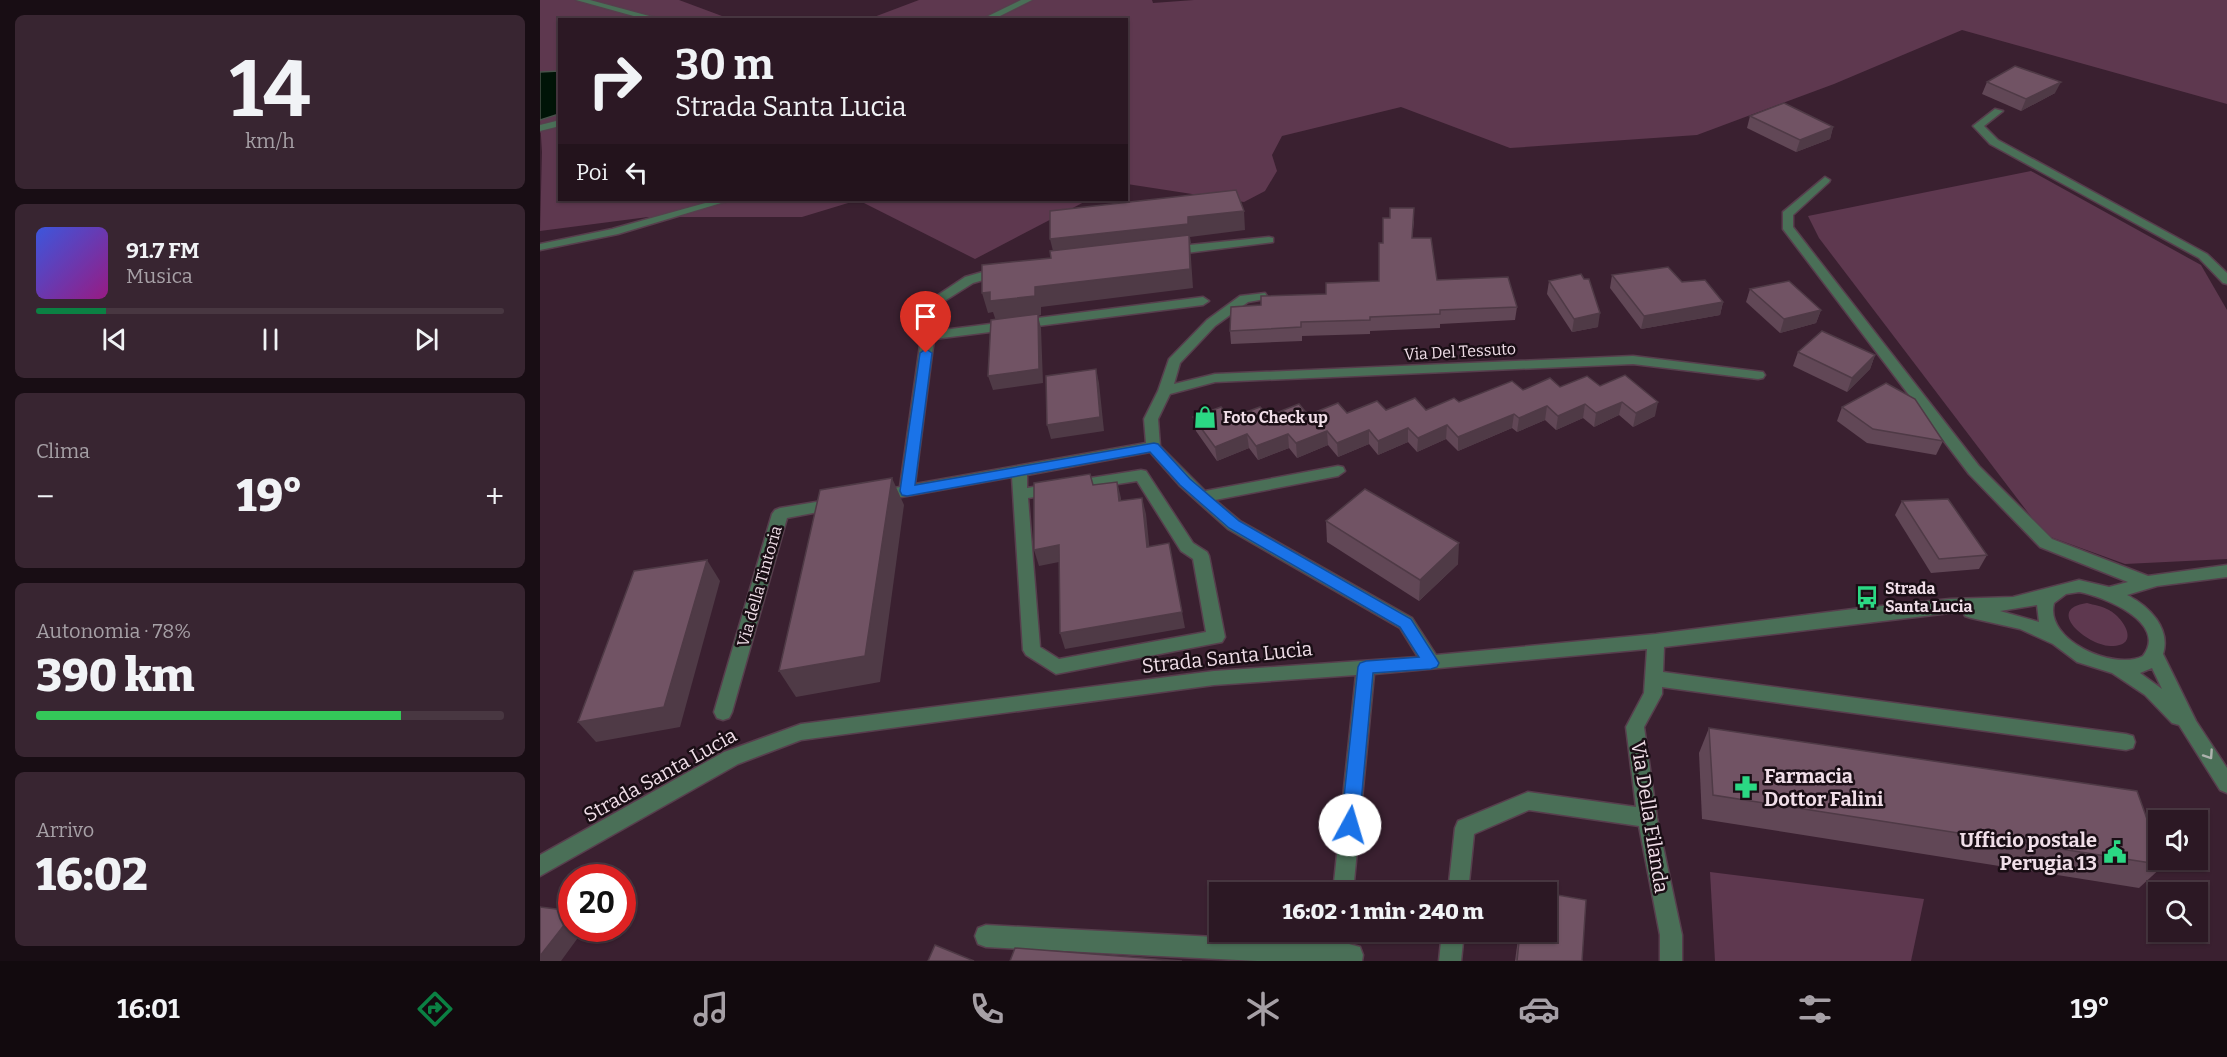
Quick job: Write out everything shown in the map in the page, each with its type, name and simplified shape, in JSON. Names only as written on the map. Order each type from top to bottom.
[{"type":"street","points":[[580,0],[652,18]]},
{"type":"street","points":[[988,18],[1028,0]]},
{"type":"street","points":[[1998,111],[1978,126],[1994,142],[2203,256],[2227,280]]},
{"type":"street","points":[[540,128],[558,124]]},
{"type":"street","points":[[1825,180],[1787,214],[1787,227],[1974,470],[2046,543],[2148,583]]},
{"type":"street","points":[[540,247],[614,232],[722,201]]},
{"type":"street","points":[[1152,253],[1269,240]]},
{"type":"street","points":[[907,491],[932,303],[969,280],[990,272],[1013,270]]},
{"type":"street","points":[[1261,296],[1244,299],[1211,323],[1174,362],[1165,391],[1151,419],[1154,447],[1185,482],[1234,525],[1406,623],[1431,663]]},
{"type":"street","points":[[928,336],[1203,301]]},
{"type":"street","name":"Via Del Tessuto","points":[[1165,391],[1215,378],[1633,360],[1758,375]]},
{"type":"street","name":"Via della Tintoria","points":[[723,712],[780,514],[1154,447]]},
{"type":"street","points":[[1019,471],[1020,494],[1032,650],[1056,668],[1216,637],[1201,556],[1187,547],[1141,475],[1020,494]]},
{"type":"street","points":[[1202,497],[1338,471]]},
{"type":"street","points":[[2110,593],[2206,572],[2227,571]]},
{"type":"street","points":[[2116,668],[2140,666],[2155,656],[2158,646],[2150,623],[2132,606],[2110,593],[2079,586],[2055,590],[2047,596],[2043,605],[2044,615],[2048,627],[2058,638],[2084,658],[2116,668],[2151,690],[2189,727]]},
{"type":"street","name":"Strada Santa Lucia","points":[[540,866],[731,758],[801,732],[1214,678],[1431,663],[1656,641],[1861,615],[1950,606],[2013,604],[2047,596]]},
{"type":"street","name":"Strada Santa Lucia","points":[[1950,606],[2024,623],[2058,638]]},
{"type":"street","name":"Via Della Filanda","points":[[1656,641],[1653,694],[1635,727],[1647,818],[1671,935],[1671,961]]},
{"type":"street","points":[[2155,656],[2189,727],[2227,784]]},
{"type":"street","points":[[1344,882],[1366,667]]},
{"type":"street","points":[[1654,678],[2126,742]]},
{"type":"street","points":[[1459,882],[1465,828],[1528,801],[1647,818]]},
{"type":"street","points":[[986,936],[1344,958],[1341,942]]},
{"type":"street","points":[[1450,961],[1452,942]]},
{"type":"shaded area","points":[[540,0],[679,0],[727,18],[558,18],[558,71],[540,72]]},
{"type":"shaded area","points":[[919,0],[1152,0],[1153,3],[1194,0],[2227,0],[2227,104],[1962,30],[1834,84],[1697,135],[1510,148],[1401,107],[1282,136],[1272,155],[1277,171],[1265,191],[1244,202],[1128,184],[1128,18],[871,18]]},
{"type":"shaded area","points":[[558,71],[558,114],[540,120],[540,72]]},
{"type":"shaded area","points":[[558,114],[558,201],[622,201],[628,203],[855,201],[802,217],[648,217],[540,231],[542,152],[540,120]]},
{"type":"shaded area","points":[[2031,171],[2201,265],[2227,310],[2227,559],[2125,564],[2045,535],[1819,238],[1808,216]]},
{"type":"shaded area","points":[[860,201],[1086,201],[975,259]]},
{"type":"shaded area","points":[[2087,603],[2115,614],[2125,626],[2128,637],[2125,642],[2110,646],[2081,634],[2069,619],[2069,612]]},
{"type":"shaded area","points":[[1710,872],[1924,899],[1911,961],[1715,961]]},
{"type":"building","points":[[2015,66],[2061,82],[2026,99],[1987,82]]},
{"type":"building","points":[[1784,103],[1833,127],[1800,140],[1750,116]]},
{"type":"building","points":[[1236,190],[1244,211],[1188,217],[1188,224],[1050,239],[1050,211]]},
{"type":"building","points":[[1390,208],[1414,208],[1412,238],[1431,238],[1437,280],[1508,277],[1517,307],[1440,310],[1440,314],[1370,317],[1370,320],[1301,322],[1301,327],[1230,331],[1231,307],[1261,305],[1261,296],[1326,294],[1326,283],[1379,281],[1379,243],[1383,243],[1383,218],[1390,218]]},
{"type":"building","points":[[1189,235],[1190,269],[1035,287],[1035,296],[990,301],[990,292],[982,293],[982,265],[1051,258],[1050,251]]},
{"type":"building","points":[[1668,267],[1682,282],[1705,280],[1723,302],[1644,316],[1612,275]]},
{"type":"building","points":[[1581,274],[1584,279],[1589,279],[1600,313],[1574,319],[1549,281]]},
{"type":"building","points":[[1789,281],[1821,310],[1784,319],[1750,289]]},
{"type":"building","points":[[1038,314],[1039,369],[988,376],[991,320]]},
{"type":"building","points":[[1822,331],[1875,355],[1852,378],[1798,352]]},
{"type":"building","points":[[1096,369],[1100,417],[1047,425],[1046,376]]},
{"type":"building","points":[[1625,375],[1658,402],[1636,413],[1622,402],[1596,413],[1585,404],[1558,416],[1547,406],[1519,418],[1514,414],[1458,437],[1447,425],[1418,438],[1408,428],[1378,441],[1369,430],[1337,443],[1327,431],[1296,443],[1288,434],[1256,446],[1247,434],[1215,447],[1193,417],[1221,407],[1230,418],[1260,407],[1268,416],[1299,404],[1308,415],[1338,403],[1347,413],[1377,401],[1386,410],[1415,398],[1426,410],[1454,398],[1459,402],[1512,381],[1523,390],[1550,378],[1560,387],[1587,376],[1600,386]]},
{"type":"building","points":[[1886,383],[1915,399],[1943,441],[1873,429],[1842,407]]},
{"type":"building","points":[[1090,474],[1093,485],[1117,482],[1119,501],[1142,498],[1147,547],[1169,543],[1182,612],[1060,633],[1059,545],[1034,550],[1034,483]]},
{"type":"building","points":[[892,478],[865,656],[779,671],[820,490]]},
{"type":"building","points":[[1365,489],[1459,543],[1420,580],[1326,521]]},
{"type":"building","points":[[1948,499],[1987,555],[1939,559],[1902,501]]},
{"type":"building","points":[[707,560],[664,707],[578,722],[634,571]]},
{"type":"building","points":[[1709,728],[2137,791],[2148,822],[2148,863],[1713,795]]},
{"type":"building","points":[[1557,895],[1586,900],[1582,961],[1517,961],[1519,942],[1557,942]]},
{"type":"building","points":[[540,907],[558,909],[558,933],[540,956]]},
{"type":"building","points":[[935,945],[974,961],[928,961]]},
{"type":"building","points":[[1015,948],[1182,961],[1010,961]]},
{"type":"place","name":"Foto Check up","points":[[1205,417]]},
{"type":"place","name":"Strada Santa Lucia","points":[[1867,597]]},
{"type":"place","name":"Farmacia Dottor Falini","points":[[1746,787]]},
{"type":"place","name":"Ufficio postale Perugia 13","points":[[2115,852]]},
{"type":"route","points":[[926,353],[907,491],[1154,447],[1185,482],[1234,525],[1406,623],[1431,663],[1366,667],[1350,825]]}]
